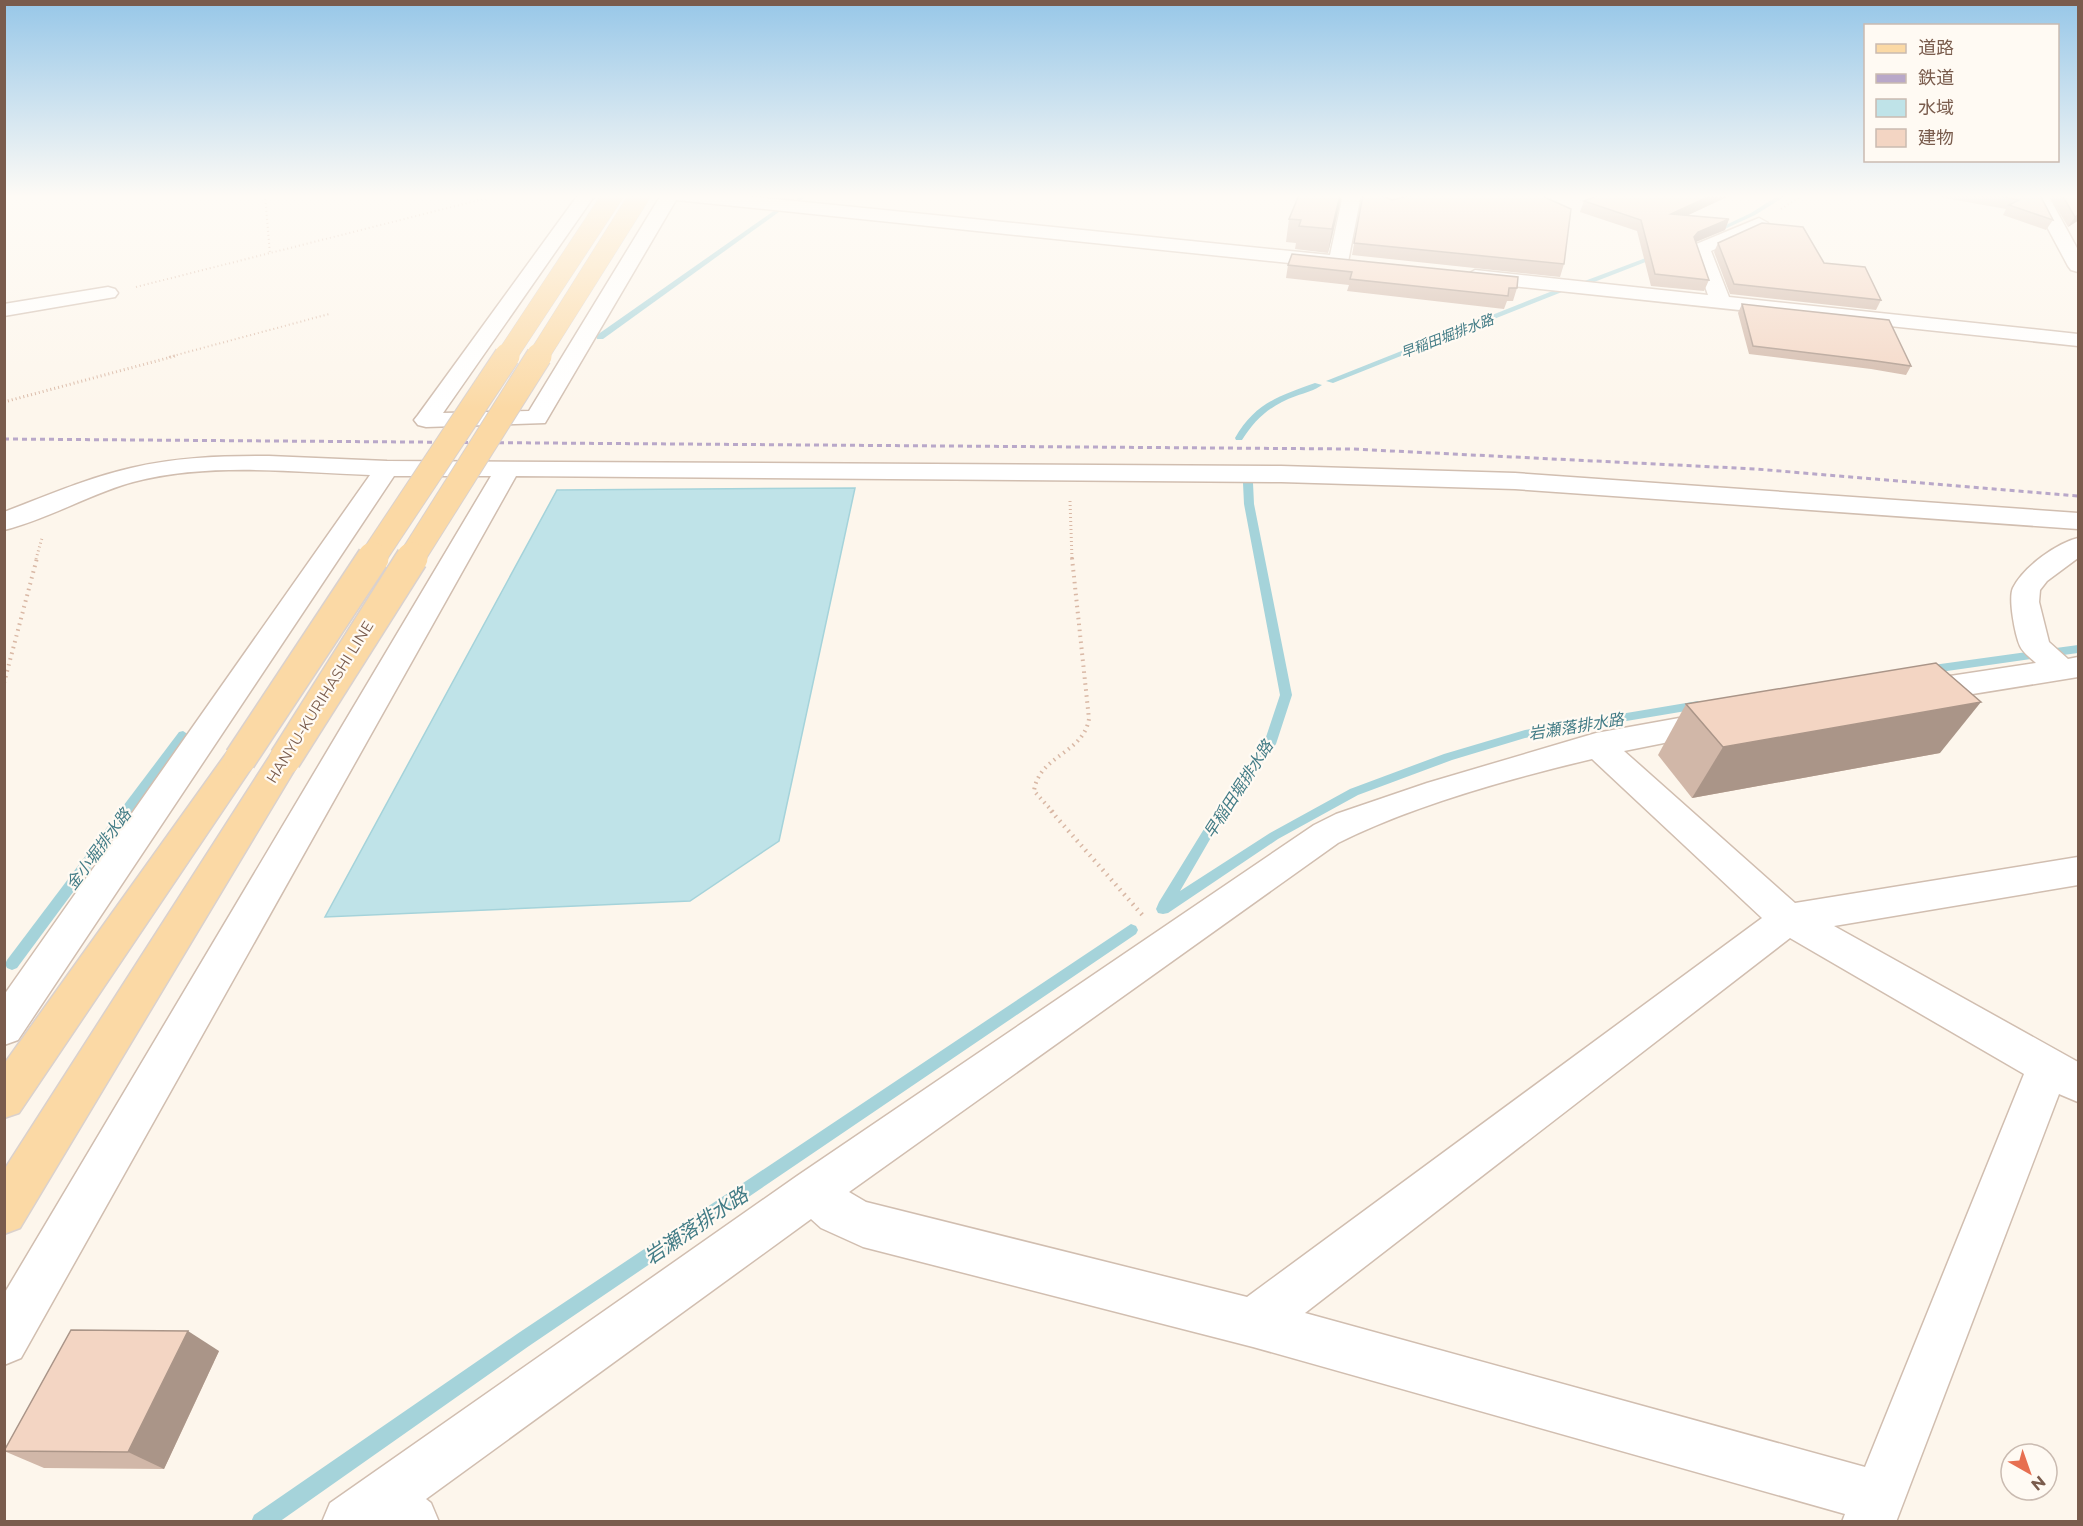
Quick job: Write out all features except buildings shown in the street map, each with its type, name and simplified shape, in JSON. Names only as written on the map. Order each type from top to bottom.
[{"type":"main road","points":[[4,1099],[240,759],[566,266]]},
{"type":"main road","name":"HANYU-KURIHASHI LINE","points":[[4,1212],[285,759],[595,266]]},
{"type":"street","points":[[536,266],[426,420],[537,418],[628,266]]},
{"type":"street","points":[[1707,266],[1720,301]]},
{"type":"street","points":[[1454,274],[2079,340]]},
{"type":"street","points":[[4,310],[108,293]]},
{"type":"street","points":[[4,522],[120,478],[178,467],[204,465],[1281,474],[1515,482],[2079,520]]},
{"type":"street","points":[[4,1028],[387,468]]},
{"type":"street","points":[[4,1341],[508,468]]},
{"type":"street","points":[[2070,668],[2035,646],[2025,602],[2026,589],[2037,574],[2079,546]]},
{"type":"street","points":[[1876,698],[2070,668]]},
{"type":"street","points":[[349,1521],[402,1507],[813,1191],[1318,839],[1348,823],[1491,774],[1596,744],[1749,717]]},
{"type":"street","points":[[813,1191],[837,1212],[863,1224],[1254,1323],[1874,1509],[2063,1075],[1788,919],[1596,744]]},
{"type":"street","points":[[1254,1323],[1788,919],[2079,872]]},
{"type":"path","points":[[108,293],[219,266]]},
{"type":"path","points":[[4,402],[329,314]]},
{"type":"path","points":[[1069,473],[1072,561],[1089,719],[1084,736],[1043,767],[1034,778],[1034,791],[1168,944]]},
{"type":"path","points":[[4,683],[46,523],[35,510]]},
{"type":"water","points":[[855,488],[779,841],[690,901],[325,917],[557,490]]},
{"type":"waterway","name":"金小堀排水路","points":[[600,337],[700,266]]},
{"type":"waterway","name":"早稲田堀排水路","points":[[1586,282],[1629,266]]},
{"type":"waterway","name":"早稲田堀排水路","points":[[1330,381],[1563,290]]},
{"type":"waterway","name":"早稲田堀排水路","points":[[1239,438],[1246,426],[1263,409],[1283,398],[1318,385]]},
{"type":"waterway","name":"早稲田堀排水路","points":[[1164,906],[1216,819],[1270,744],[1286,695],[1249,504],[1248,483]]},
{"type":"waterway","name":"岩瀬落排水路","points":[[2056,652],[2078,649]]},
{"type":"waterway","name":"岩瀬落排水路","points":[[1926,670],[2027,656]]},
{"type":"waterway","name":"岩瀬落排水路","points":[[1163,909],[1274,836],[1354,792],[1448,757],[1525,734],[1698,705]]},
{"type":"waterway","name":"金小堀排水路","points":[[12,964],[183,735]]},
{"type":"waterway","name":"岩瀬落排水路","points":[[261,1522],[523,1340],[1131,930]]},
{"type":"railway","points":[[4,439],[1352,449],[1756,469],[2078,496]]}]
